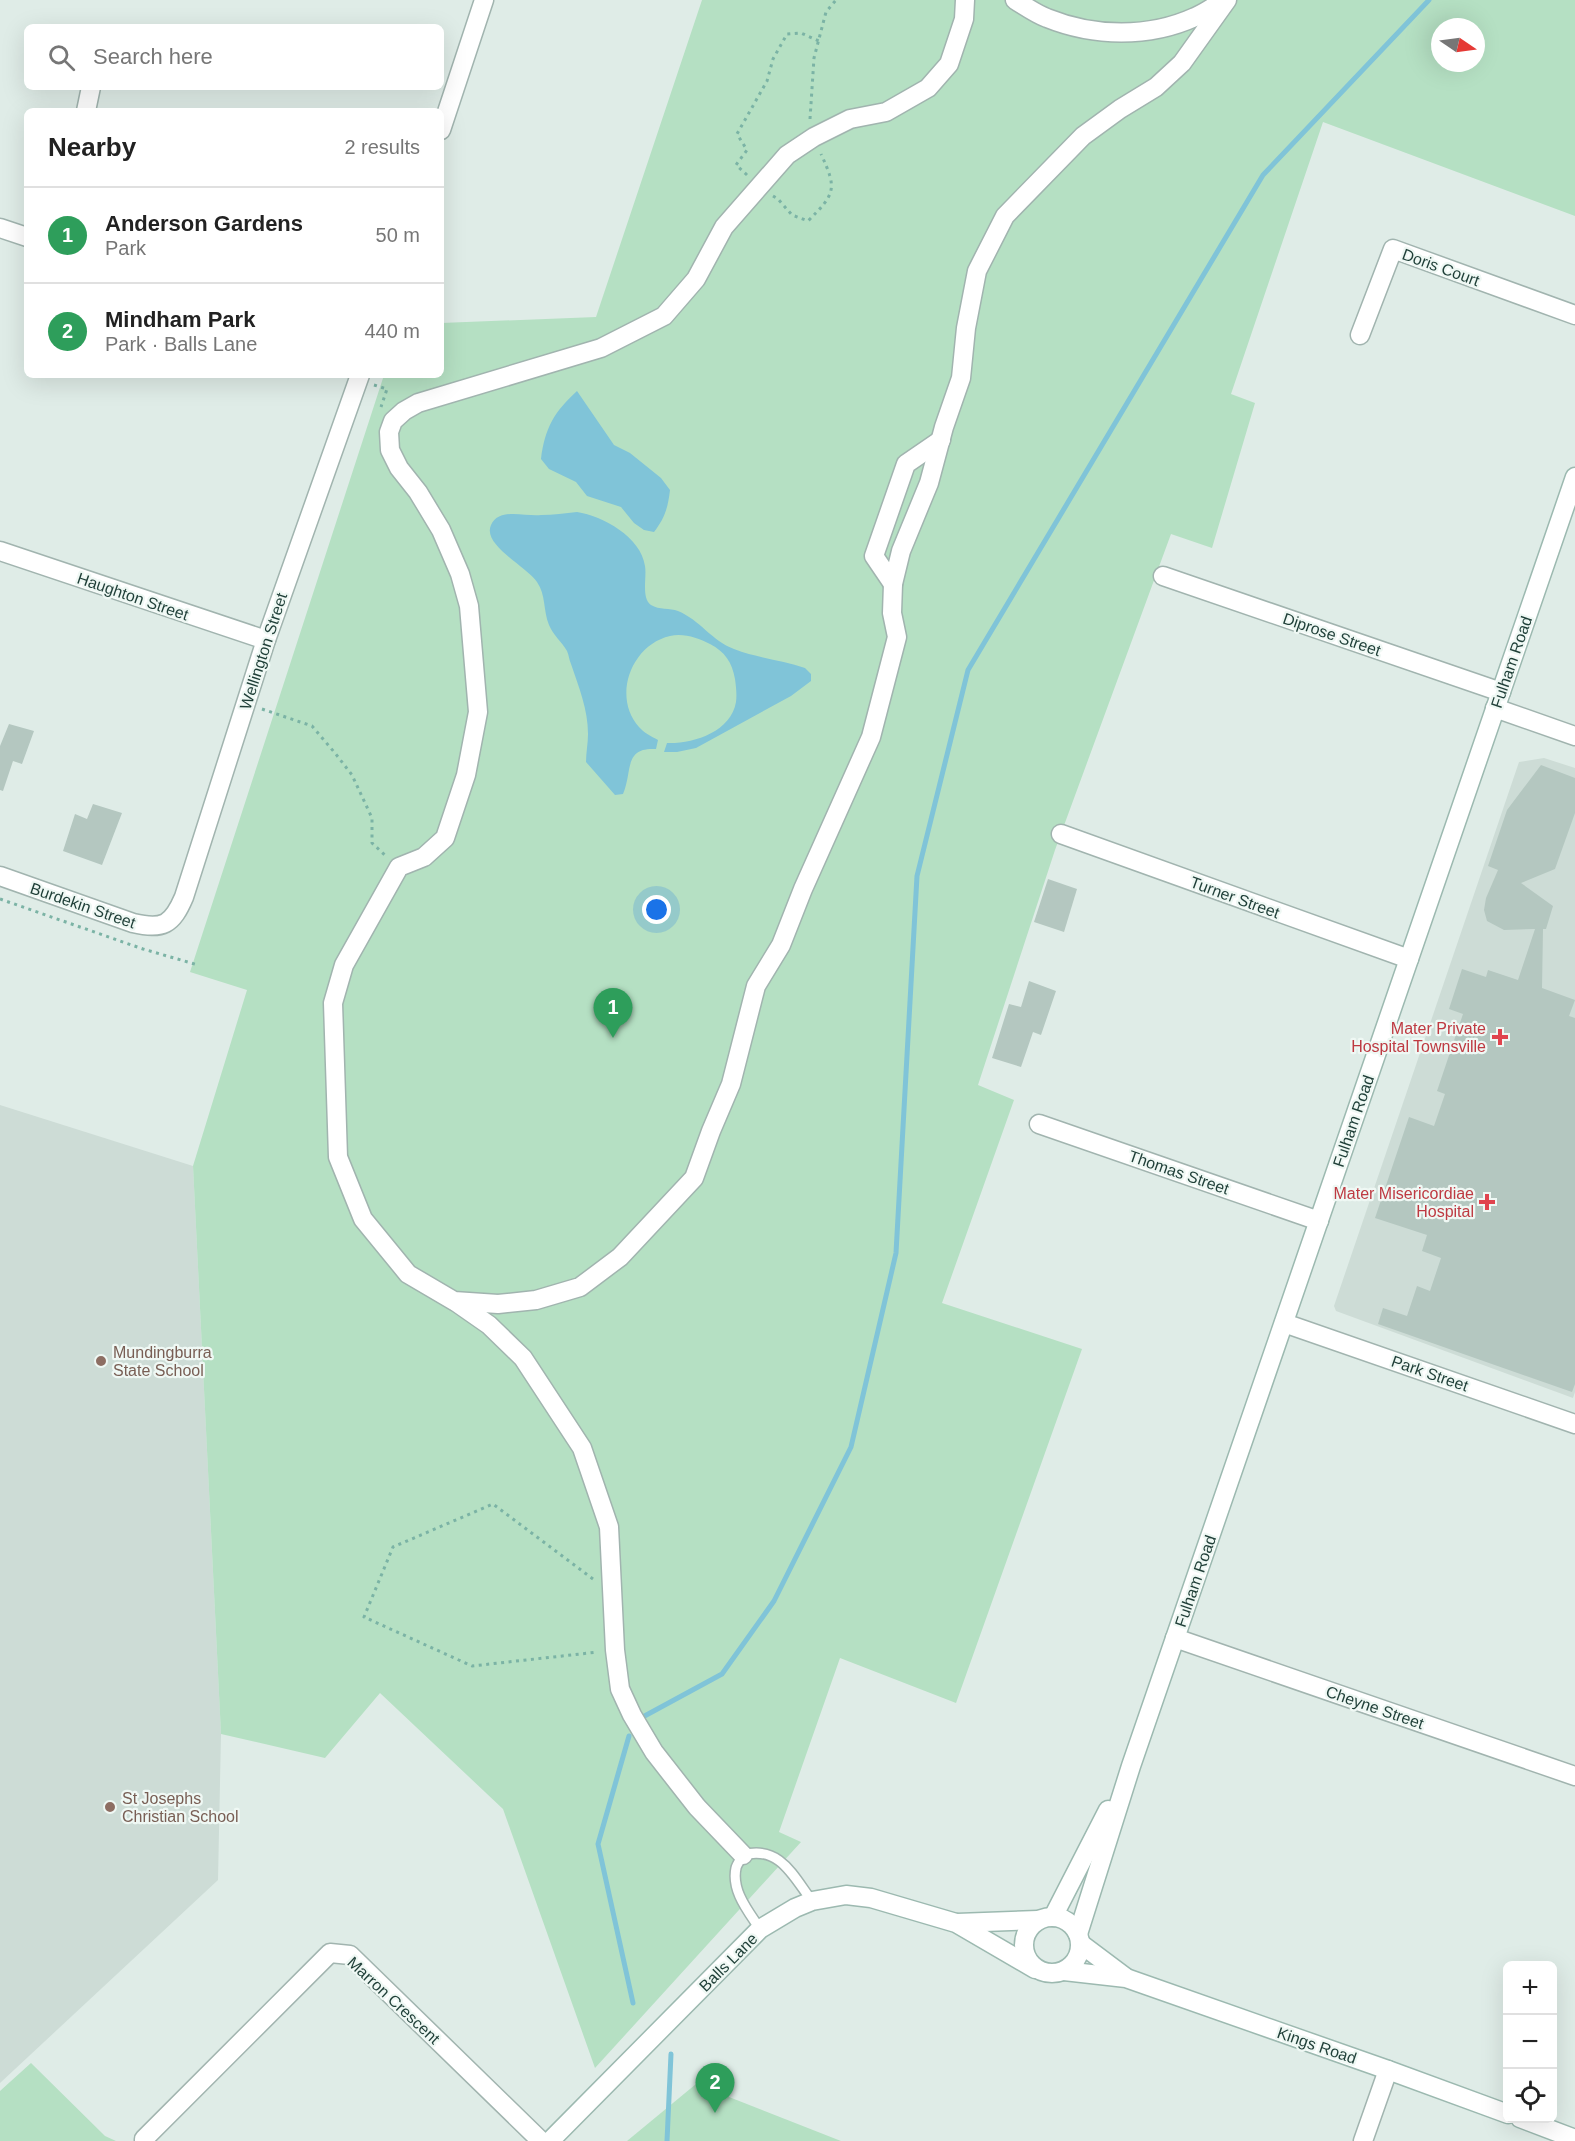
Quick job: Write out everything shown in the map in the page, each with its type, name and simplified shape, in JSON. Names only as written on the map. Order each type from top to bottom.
[{"type":"street","points":[[444,121],[484,0]]},
{"type":"street","points":[[743,1855],[697,1807],[675,1779],[636,1722],[620,1689],[615,1650],[609,1527],[582,1448],[523,1358],[489,1325],[408,1274],[363,1219],[338,1157],[333,1004],[344,965],[399,867],[424,857],[446,838],[466,775],[478,712],[469,606],[460,574],[441,530],[418,492],[399,468],[390,450],[391,426],[404,411],[418,403],[601,348],[664,316],[696,279],[724,227],[787,155],[814,136],[850,119],[886,112],[928,88],[949,64],[964,19],[965,0]]},
{"type":"street","points":[[1015,0],[1046,18],[1082,29],[1121,33],[1159,29],[1195,17],[1226,0]]},
{"type":"street","points":[[454,1301],[498,1304],[536,1300],[580,1287],[620,1257],[694,1178],[731,1084],[756,986],[781,945],[803,889],[872,737],[897,637],[892,613],[893,584],[901,551],[929,483],[961,378],[966,328],[977,271],[1005,216],[1083,136],[1156,87],[1182,63],[1226,0]]},
{"type":"street","points":[[87,108],[90,90]]},
{"type":"street","points":[[0,228],[24,236]]},
{"type":"street","name":"Doris Court","points":[[1360,334],[1393,249],[1575,315]]},
{"type":"street","name":"Wellington Street","points":[[166,924],[177,913],[184,897],[266,640],[359,378]]},
{"type":"street","points":[[893,584],[874,556],[906,464],[941,440]]},
{"type":"street","name":"Fulham Road","points":[[1079,1939],[1131,1766],[1575,477]]},
{"type":"street","name":"Haughton Street","points":[[0,551],[266,640]]},
{"type":"street","name":"Diprose Street","points":[[1163,576],[1498,700],[1575,736]]},
{"type":"street","name":"Turner Street","points":[[1061,834],[1409,959]]},
{"type":"street","name":"Burdekin Street","points":[[0,876],[133,923],[151,927],[166,924]]},
{"type":"street","name":"Thomas Street","points":[[1039,1124],[1319,1221]]},
{"type":"street","name":"Park Street","points":[[1284,1323],[1575,1424]]},
{"type":"street","name":"Cheyne Street","points":[[1175,1638],[1575,1776]]},
{"type":"street","name":"Fulham Road","points":[[1046,1918],[1131,1766]]},
{"type":"street","name":"Balls Lane","points":[[550,2141],[760,1929],[795,1908],[812,1901],[846,1895],[871,1898],[956,1923],[1035,1969]]},
{"type":"street","points":[[1046,1918],[1064,1919],[1072,1925],[1079,1939],[1079,1955],[1073,1965],[1055,1974],[1035,1969],[1025,1953],[1026,1934],[1046,1918]]},
{"type":"street","name":"Balls Lane","points":[[956,1923],[1046,1918]]},
{"type":"street","name":"Kings Road","points":[[1079,1939],[1126,1978]]},
{"type":"street","name":"Marron Crescent","points":[[144,2141],[330,1953],[350,1955],[541,2141]]},
{"type":"street","name":"Kings Road","points":[[1064,1971],[1126,1978],[1503,2112]]},
{"type":"street","points":[[1363,2141],[1388,2070]]},
{"type":"street","points":[[1533,2123],[1575,2139]]},
{"type":"lane","points":[[760,1929],[740,1899],[736,1882],[736,1868],[743,1855],[756,1852],[772,1855],[784,1865],[812,1901]]},
{"type":"path","points":[[819,40],[801,33],[787,34],[773,59],[767,81],[737,134],[747,150],[736,165],[758,187],[778,199],[792,215],[807,221],[822,207],[833,182],[811,127],[810,104],[814,58],[819,40],[826,12],[836,0]]},
{"type":"path","points":[[361,378],[387,389],[376,422],[391,426]]},
{"type":"path","points":[[246,704],[312,726],[352,776],[372,818],[372,843],[399,867]]},
{"type":"path","points":[[0,899],[143,949],[198,965]]},
{"type":"path","points":[[612,1593],[493,1504],[393,1547],[364,1617],[472,1666],[615,1650]]},
{"type":"shaded area","name":"Mater Private Hospital Townsville","points":[[1544,758],[1575,768],[1575,1392],[1573,1398],[1336,1311],[1334,1306],[1519,762]]},
{"type":"shaded area","points":[[0,1105],[193,1166],[221,1734],[218,1880],[0,2083]]},
{"type":"green space","points":[[702,0],[1575,0],[1575,216],[1323,122],[1231,394],[1255,403],[1212,548],[1171,534],[1055,850],[978,1085],[1014,1100],[942,1303],[1082,1349],[956,1703],[840,1658],[779,1832],[801,1842],[595,2068],[503,1809],[380,1693],[325,1758],[221,1734],[193,1166],[247,990],[190,972],[383,378],[444,378],[444,323],[596,317]]},
{"type":"green space","points":[[31,2063],[105,2136],[116,2141],[0,2141],[0,2091]]},
{"type":"green space","points":[[696,2084],[841,2141],[627,2141]]},
{"type":"water","points":[[577,391],[614,445],[630,453],[661,478],[670,490],[665,512],[654,532],[644,530],[634,523],[621,507],[587,496],[576,482],[549,469],[541,459],[545,438],[552,421],[562,406]]},
{"type":"water","points":[[577,512],[609,523],[629,537],[642,556],[645,566],[646,598],[651,605],[686,615],[719,641],[734,649],[805,668],[811,674],[811,681],[791,696],[696,748],[664,752],[667,743],[699,738],[719,728],[733,712],[736,690],[730,663],[715,647],[686,636],[675,635],[656,641],[636,661],[627,687],[627,701],[631,715],[641,729],[658,740],[656,749],[646,749],[634,756],[623,794],[615,795],[586,762],[588,725],[582,699],[567,651],[549,625],[540,587],[499,548],[490,533],[495,519],[506,514],[546,515]]},
{"type":"building","points":[[9,724],[34,731],[22,764],[13,761],[3,791],[0,790],[0,746]]},
{"type":"building","name":"Mater Private Hospital Townsville","points":[[1541,765],[1575,778],[1575,813],[1555,869],[1521,883],[1553,906],[1546,929],[1543,929],[1542,988],[1575,1000],[1569,1016],[1575,1018],[1575,1384],[1572,1392],[1378,1324],[1383,1308],[1407,1316],[1417,1286],[1430,1291],[1441,1258],[1422,1251],[1427,1235],[1375,1218],[1409,1117],[1434,1126],[1445,1094],[1437,1091],[1463,1014],[1449,1009],[1462,969],[1486,977],[1488,970],[1518,980],[1535,929],[1504,930],[1487,921],[1484,910],[1486,898],[1498,870],[1488,866],[1507,810]]},
{"type":"building","points":[[93,804],[122,813],[102,865],[63,851],[75,814],[87,819]]},
{"type":"building","points":[[1048,879],[1077,889],[1064,932],[1034,922]]},
{"type":"building","points":[[1029,981],[1056,991],[1041,1035],[1033,1032],[1021,1067],[992,1058],[1009,1004],[1021,1007]]},
{"type":"waterway","points":[[639,1719],[722,1674],[774,1601],[851,1447],[896,1253],[917,876],[968,670],[1263,175],[1429,0]]},
{"type":"waterway","points":[[629,1736],[598,1844],[633,2003]]},
{"type":"waterway","points":[[667,2141],[671,2054]]},
{"type":"place","name":"Mater Private Hospital Townsville","points":[[1500,1037]]},
{"type":"place","name":"Anderson Gardens","points":[[613,1038]]},
{"type":"place","name":"Mater Misericordiae Hospital","points":[[1487,1202]]},
{"type":"place","name":"Mundingburra State School","points":[[101,1361]]},
{"type":"place","name":"St Josephs Christian School","points":[[110,1807]]},
{"type":"place","name":"Mindham Park","points":[[715,2113]]}]
